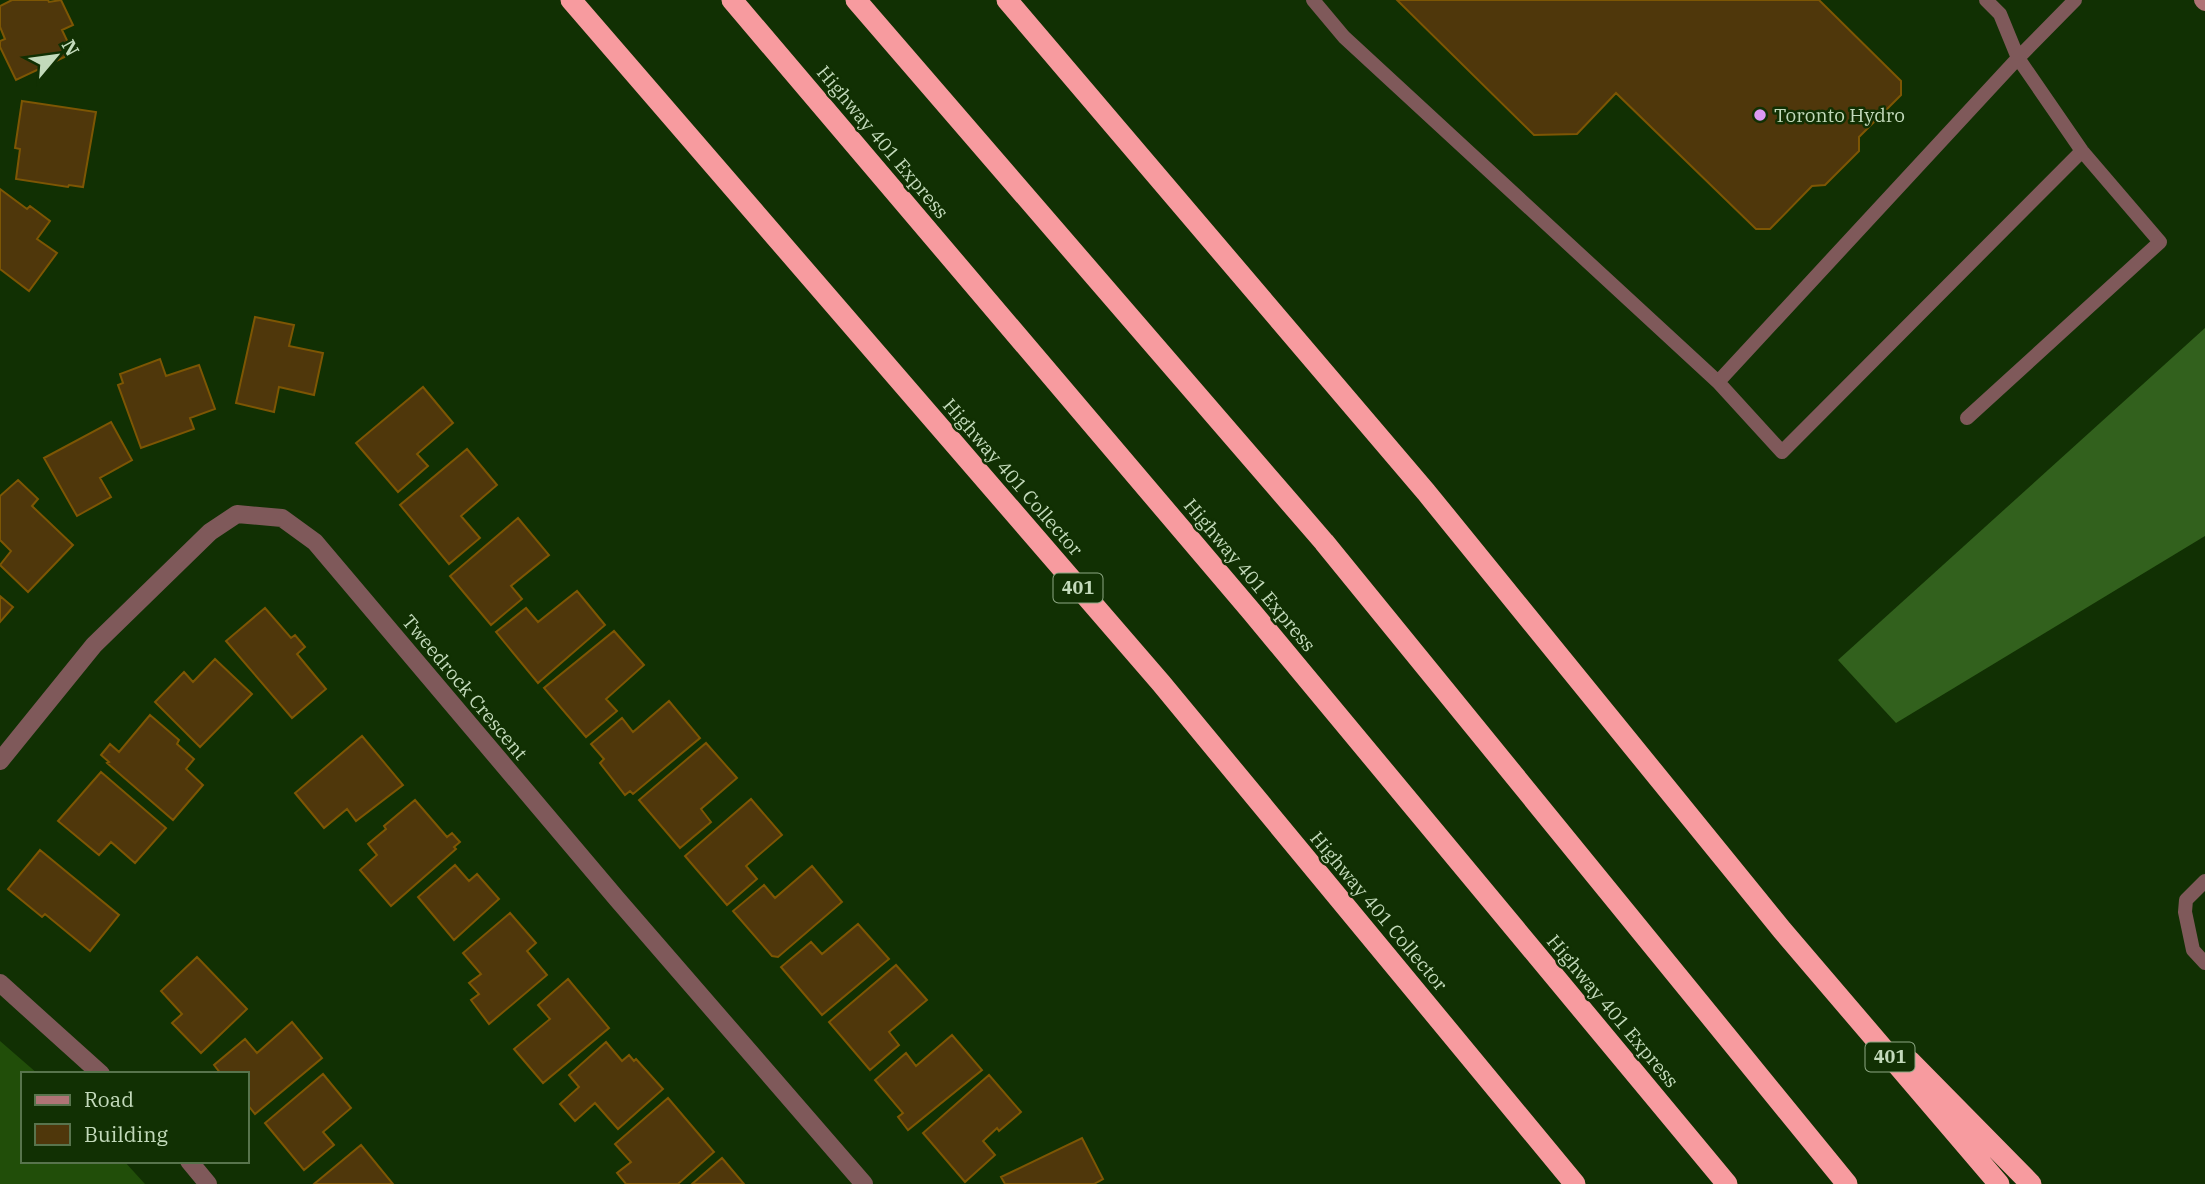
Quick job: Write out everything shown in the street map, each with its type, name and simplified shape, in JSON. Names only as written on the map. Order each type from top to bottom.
[{"type":"highway","name":"Highway 401 Collector","points":[[571,0],[1161,683],[1575,1184]]},
{"type":"highway","name":"Highway 401 Express","points":[[732,0],[1251,611],[1727,1184]]},
{"type":"highway","points":[[856,0],[1324,542],[1847,1184]]},
{"type":"highway","name":"401","points":[[1007,0],[1426,492],[1782,930],[1998,1184]]},
{"type":"highway","points":[[1782,930],[2031,1184]]},
{"type":"street","name":"Tweedrock Crescent","points":[[0,761],[94,645],[211,532],[237,514],[282,517],[315,542],[626,909],[864,1184]]},
{"type":"street","points":[[0,983],[99,1072]]},
{"type":"street","points":[[191,1163],[208,1184]]},
{"type":"lane","points":[[1313,0],[1344,37],[1718,382],[1782,452],[2082,151]]},
{"type":"lane","points":[[1967,418],[2160,243],[2082,151],[2018,58],[2000,14],[1986,0]]},
{"type":"lane","points":[[1718,382],[2075,0]]},
{"type":"lane","points":[[2205,881],[2186,900],[2185,912],[2193,950],[2205,963]]},
{"type":"green space","points":[[2205,328],[2205,536],[1896,723],[1838,660]]},
{"type":"green space","points":[[0,1041],[36,1072],[21,1072],[21,1163],[126,1163],[145,1184],[0,1184]]},
{"type":"building","points":[[12,0],[61,0],[73,25],[62,30],[73,53],[16,80],[0,47],[0,41],[5,39],[0,27],[0,6]]},
{"type":"building","name":"Toronto Hydro","points":[[1397,0],[1819,0],[1901,81],[1901,95],[1859,137],[1859,151],[1825,185],[1812,186],[1770,229],[1756,229],[1616,93],[1577,134],[1534,135]]},
{"type":"building","points":[[22,101],[96,112],[83,187],[16,179],[20,149],[15,148]]},
{"type":"building","points":[[0,189],[27,209],[30,206],[50,221],[37,239],[57,253],[29,291],[0,269]]},
{"type":"building","points":[[255,317],[294,325],[289,346],[323,353],[314,395],[279,387],[274,412],[236,403]]},
{"type":"building","points":[[160,359],[166,376],[199,365],[215,409],[190,418],[194,429],[141,448],[118,385],[123,383],[120,374]]},
{"type":"building","points":[[423,387],[453,423],[417,454],[428,466],[398,492],[356,443]]},
{"type":"building","points":[[111,422],[132,460],[100,478],[111,497],[77,516],[44,458]]},
{"type":"building","points":[[467,449],[497,485],[461,516],[480,538],[449,564],[400,505]]},
{"type":"building","points":[[18,480],[38,499],[32,506],[73,545],[28,592],[0,565],[11,551],[0,540],[0,496]]},
{"type":"building","points":[[518,518],[549,555],[511,586],[522,599],[491,625],[450,576]]},
{"type":"building","points":[[577,591],[605,625],[538,683],[496,632],[526,608],[538,622]]},
{"type":"building","points":[[0,596],[13,607],[0,622]]},
{"type":"building","points":[[265,608],[291,638],[295,635],[305,647],[297,654],[326,689],[292,718],[226,641]]},
{"type":"building","points":[[614,631],[644,665],[606,699],[617,711],[586,737],[544,688]]},
{"type":"building","points":[[215,659],[252,694],[200,747],[155,702],[184,672],[193,682]]},
{"type":"building","points":[[669,701],[700,738],[633,794],[630,791],[625,795],[600,763],[604,759],[591,744],[622,718],[633,732]]},
{"type":"building","points":[[150,715],[179,740],[177,744],[194,759],[186,769],[203,785],[173,820],[101,755],[110,744],[119,752]]},
{"type":"building","points":[[362,736],[403,785],[356,821],[347,809],[324,828],[295,793]]},
{"type":"building","points":[[706,743],[737,778],[701,809],[711,822],[680,848],[639,800]]},
{"type":"building","points":[[101,772],[166,828],[135,863],[111,842],[99,855],[58,821]]},
{"type":"building","points":[[751,799],[782,835],[746,866],[757,879],[727,905],[685,856]]},
{"type":"building","points":[[415,800],[447,837],[452,833],[460,842],[454,847],[456,849],[391,906],[360,870],[377,855],[368,844],[386,829],[384,826]]},
{"type":"building","points":[[40,850],[119,915],[90,951],[45,914],[42,917],[8,889]]},
{"type":"building","points":[[455,865],[469,881],[477,874],[499,899],[454,940],[418,897]]},
{"type":"building","points":[[812,866],[842,902],[778,957],[772,956],[733,911],[764,885],[775,898]]},
{"type":"building","points":[[510,913],[536,943],[527,951],[547,975],[489,1024],[471,1000],[479,994],[469,983],[481,974],[463,953]]},
{"type":"building","points":[[858,924],[889,959],[822,1015],[781,967],[811,942],[822,954]]},
{"type":"building","points":[[197,957],[247,1009],[201,1053],[172,1023],[182,1014],[161,991]]},
{"type":"building","points":[[896,965],[927,1000],[889,1032],[899,1045],[870,1070],[829,1022]]},
{"type":"building","points":[[568,979],[609,1028],[543,1083],[514,1049],[550,1019],[538,1005]]},
{"type":"building","points":[[292,1022],[322,1058],[255,1114],[248,1105],[248,1072],[219,1072],[214,1065],[245,1039],[257,1053]]},
{"type":"building","points":[[952,1035],[982,1070],[908,1130],[898,1117],[903,1113],[875,1080],[906,1053],[916,1066]]},
{"type":"building","points":[[606,1042],[622,1061],[629,1055],[634,1061],[636,1059],[663,1089],[618,1129],[595,1103],[575,1121],[560,1104],[579,1087],[569,1075]]},
{"type":"building","points":[[323,1074],[351,1108],[323,1132],[334,1145],[304,1170],[265,1123]]},
{"type":"building","points":[[989,1075],[1021,1112],[983,1141],[995,1155],[965,1182],[923,1133]]},
{"type":"building","points":[[668,1098],[714,1152],[678,1184],[626,1184],[617,1173],[631,1162],[615,1144]]},
{"type":"building","points":[[1082,1138],[1103,1179],[1094,1184],[1005,1184],[1001,1177]]},
{"type":"building","points":[[361,1145],[393,1184],[314,1184]]},
{"type":"building","points":[[722,1158],[744,1184],[692,1184]]},
{"type":"place","name":"Toronto Hydro","points":[[1760,115]]}]
